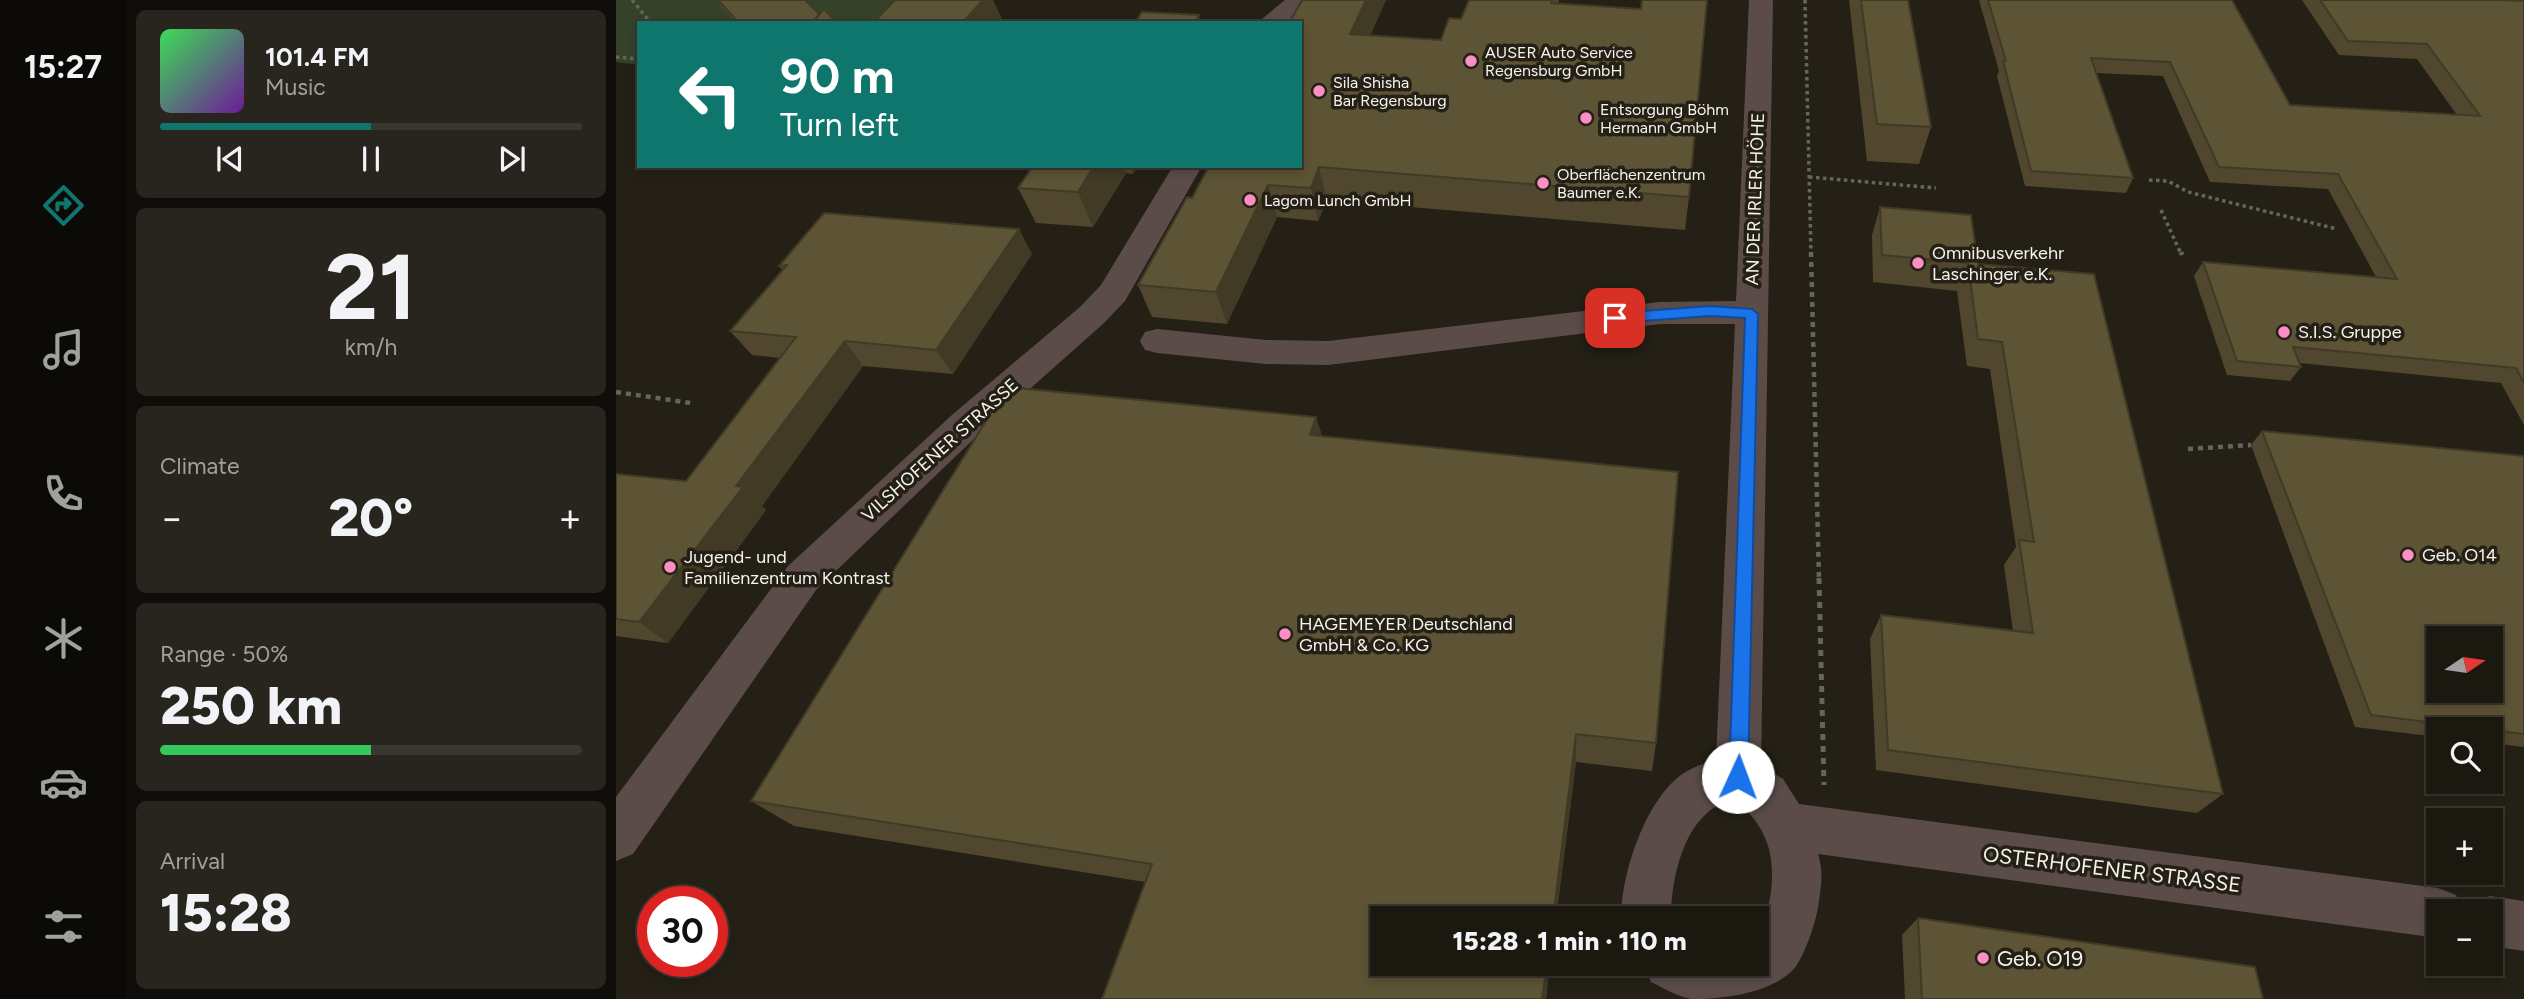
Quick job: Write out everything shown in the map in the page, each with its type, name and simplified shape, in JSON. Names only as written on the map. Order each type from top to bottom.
[{"type":"street","points":[[1271,21],[1289,6],[1309,0]]},
{"type":"street","name":"AN DER IRLER HÖHE","points":[[1738,777],[1761,0]]},
{"type":"street","name":"VILSHOFENER STRASSE","points":[[616,837],[802,578],[966,424],[1092,315],[1113,293],[1187,168]]},
{"type":"street","points":[[1157,341],[1266,352],[1328,353],[1660,313],[1710,311],[1752,314]]},
{"type":"street","points":[[1648,906],[1654,858],[1676,814],[1704,786],[1738,777],[1766,795],[1805,829],[1791,919],[1775,952],[1769,956]]},
{"type":"street","name":"OSTERHOFENER STRASSE","points":[[1805,829],[2426,911]]},
{"type":"street","points":[[2503,923],[2524,926]]},
{"type":"path","points":[[632,0],[649,21]]},
{"type":"path","points":[[1805,0],[1809,177],[1805,829]]},
{"type":"path","points":[[616,57],[637,59]]},
{"type":"path","points":[[1809,177],[1936,188]]},
{"type":"path","points":[[2150,180],[2168,181],[2188,192],[2337,229]]},
{"type":"path","points":[[2161,210],[2182,255]]},
{"type":"path","points":[[616,392],[691,402]]},
{"type":"path","points":[[2188,449],[2251,445]]},
{"type":"green space","points":[[616,0],[905,0],[881,21],[637,21],[637,65],[616,62]]},
{"type":"building","points":[[718,0],[805,0],[819,14],[814,21],[737,21]]},
{"type":"building","points":[[895,0],[983,0],[964,21],[875,21]]},
{"type":"building","points":[[1302,0],[1366,0],[1350,34],[1441,40],[1449,18],[1461,19],[1469,0],[1552,0],[1551,3],[1641,9],[1642,0],[1707,0],[1689,197],[1319,167],[1311,188],[1268,185],[1216,292],[1138,285],[1187,197],[1192,198],[1208,168],[1302,168],[1302,21],[1290,21]]},
{"type":"building","points":[[1861,0],[1908,0],[1931,127],[1877,124]]},
{"type":"building","points":[[1988,0],[2232,0],[2290,105],[2480,116],[2427,44],[2348,41],[2320,0],[2524,1],[2524,383],[2516,368],[2293,347],[2301,367],[2237,361],[2203,262],[2397,279],[2338,174],[2219,167],[2170,62],[2091,58],[2133,178],[2031,171],[2003,61],[2006,61]]},
{"type":"building","points":[[824,9],[835,21],[814,21]]},
{"type":"building","points":[[1142,12],[1199,15],[1195,21],[1136,21]]},
{"type":"building","points":[[1032,168],[1093,168],[1078,192],[1018,188]]},
{"type":"building","points":[[1880,207],[1971,215],[1978,264],[2094,274],[2223,794],[1888,750],[1881,615],[2033,633],[2019,540],[2034,542],[2002,342],[1978,339],[1968,263],[1882,255]]},
{"type":"building","points":[[824,213],[1019,229],[936,350],[845,341],[736,486],[743,487],[639,622],[616,619],[616,474],[686,481],[796,337],[730,331],[787,265],[779,266]]},
{"type":"building","name":"HAGEMEYER Deutschland GmbH & Co. KG","points":[[1007,387],[1316,417],[1310,435],[1678,472],[1656,743],[1576,734],[1555,906],[1370,906],[1370,976],[1545,976],[1542,999],[1102,999],[1152,864],[751,801]]},
{"type":"building","name":"Geb. O14","points":[[2262,431],[2524,456],[2524,734],[2503,731],[2503,717],[2426,717],[2426,722],[2371,715]]},
{"type":"building","name":"Geb. O19","points":[[1918,918],[2255,967],[2263,999],[1922,999]]},
{"type":"place","name":"AUSER Auto Service Regensburg GmbH","points":[[1471,61]]},
{"type":"place","name":"Sila Shisha Bar Regensburg","points":[[1319,91]]},
{"type":"place","name":"Entsorgung Böhm Hermann GmbH","points":[[1586,118]]},
{"type":"place","name":"Oberflächenzentrum Baumer e.K.","points":[[1543,183]]},
{"type":"place","name":"Lagom Lunch GmbH","points":[[1250,200]]},
{"type":"place","name":"Omnibusverkehr Laschinger e.K.","points":[[1918,263]]},
{"type":"place","name":"S.I.S. Gruppe","points":[[2284,332]]},
{"type":"place","name":"Geb. O14","points":[[2408,555]]},
{"type":"place","name":"Jugend- und Familienzentrum Kontrast","points":[[670,567]]},
{"type":"place","name":"HAGEMEYER Deutschland GmbH & Co. KG","points":[[1285,634]]},
{"type":"place","name":"Geb. O19","points":[[1983,958]]},
{"type":"route","points":[[1615,318],[1710,311],[1752,314],[1738,777]]}]
